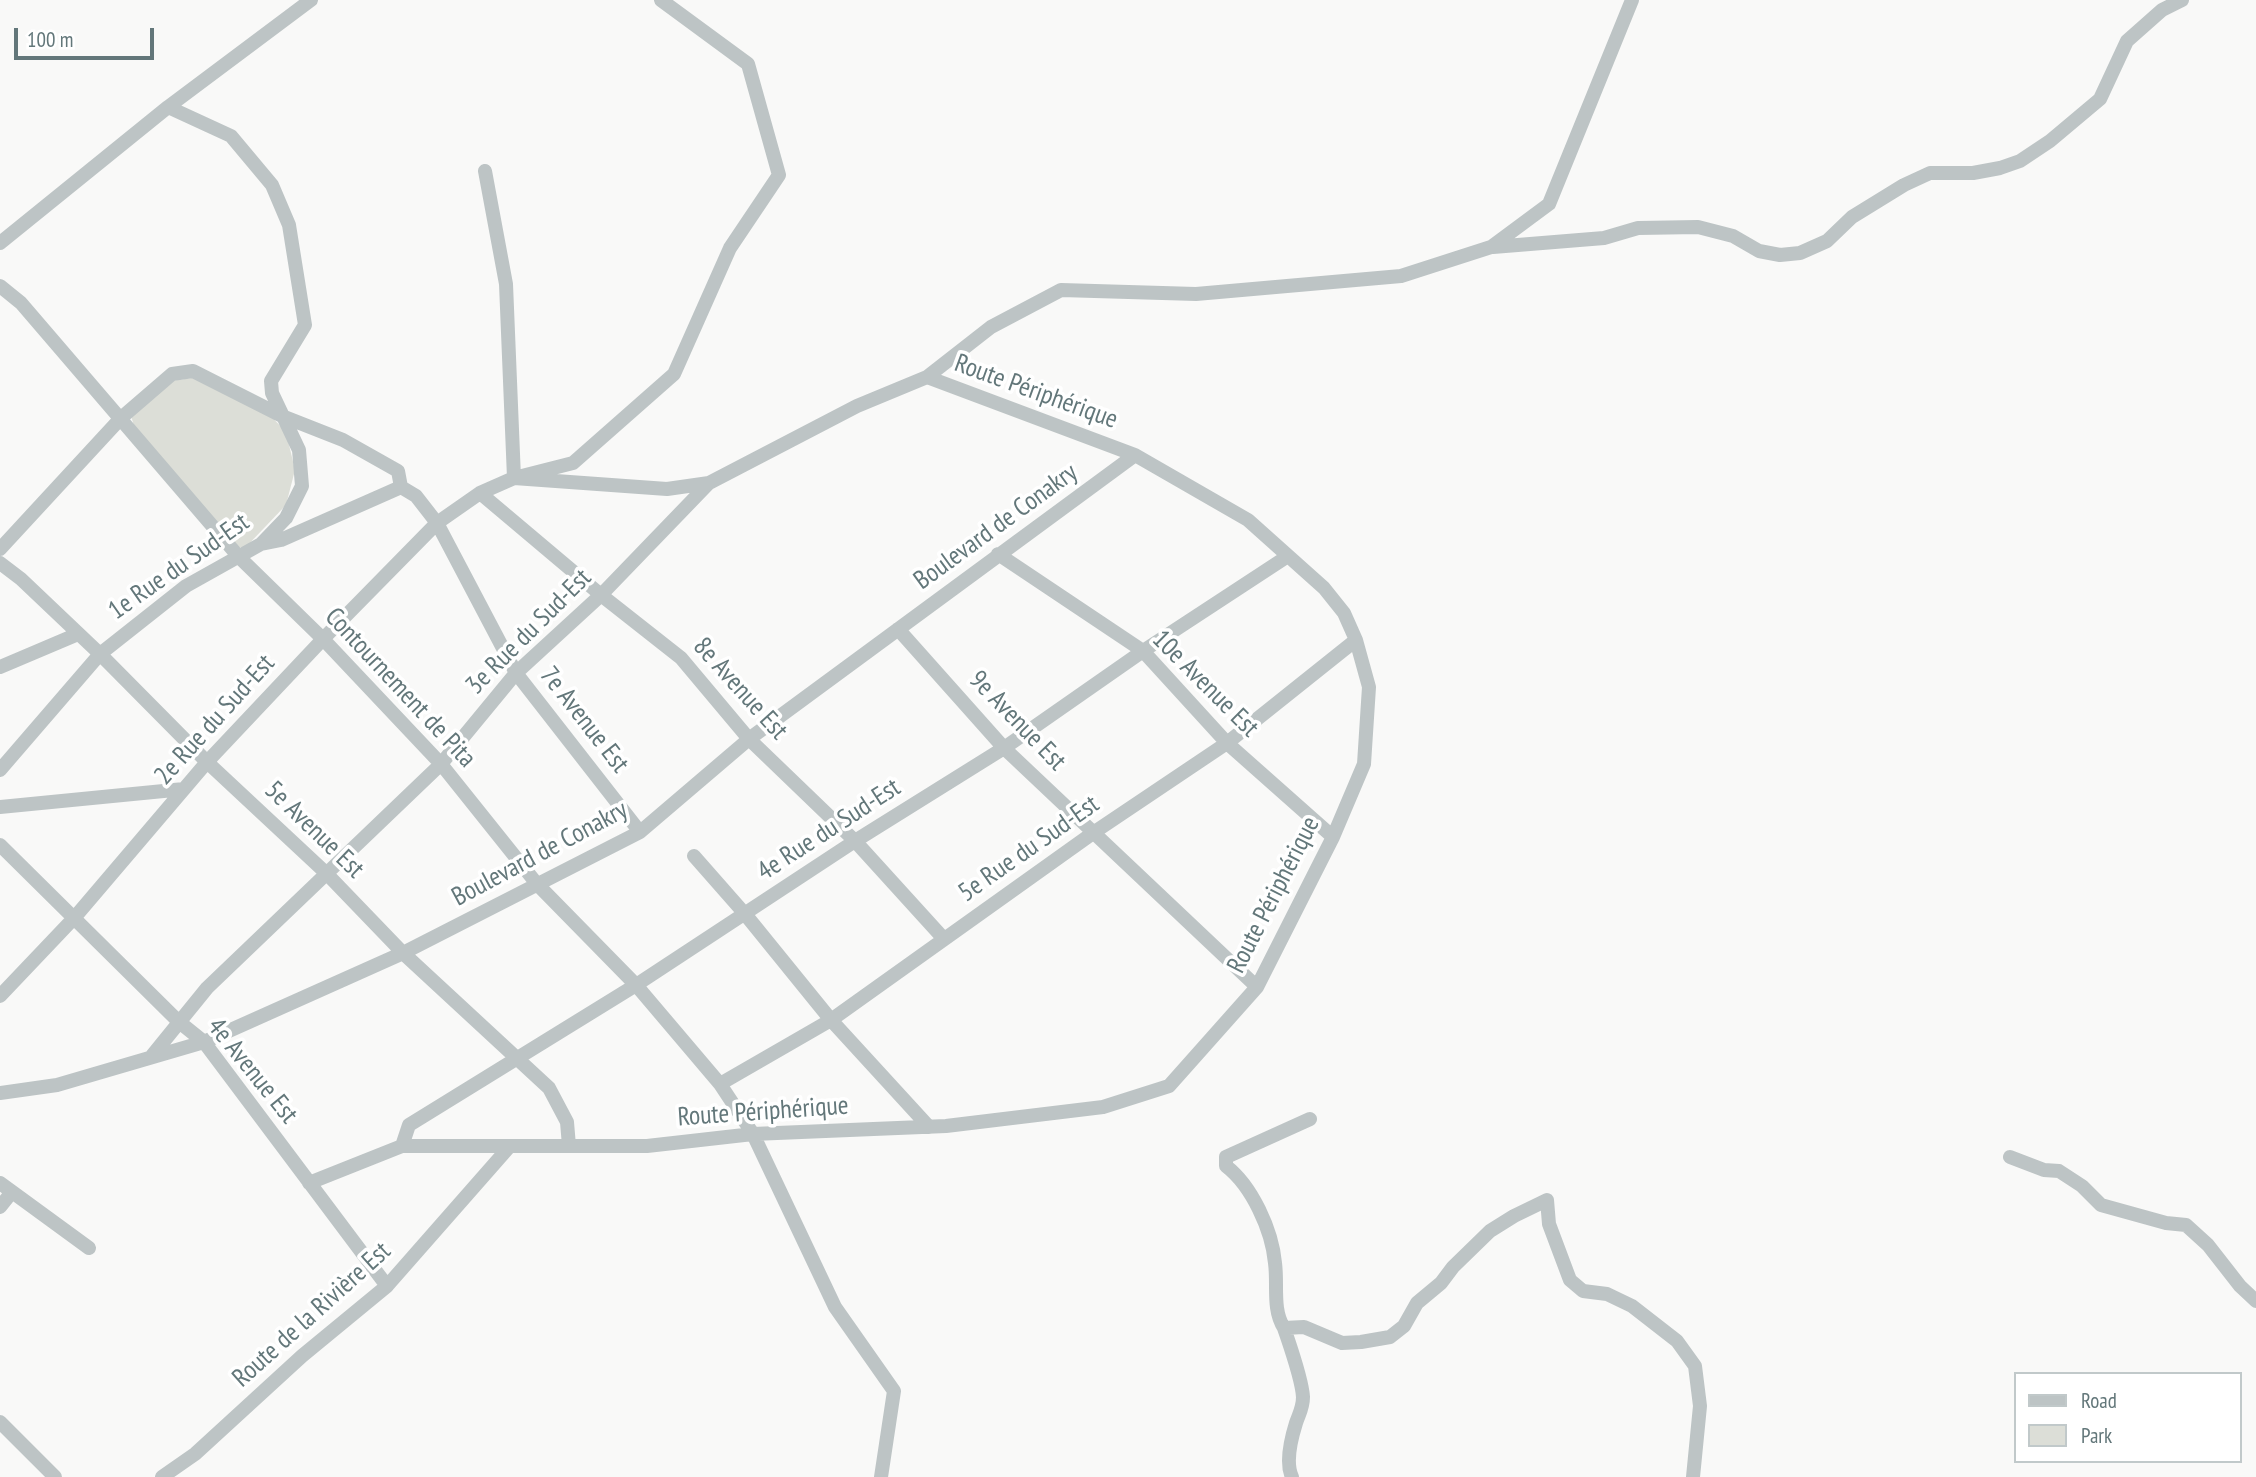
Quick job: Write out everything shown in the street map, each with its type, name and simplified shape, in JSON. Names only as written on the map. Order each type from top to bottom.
[{"type":"street","points":[[0,243],[168,107],[312,0]]},
{"type":"street","name":"2e Rue du Sud-Est","points":[[0,996],[75,917],[207,762],[437,523],[480,493],[514,478],[573,463],[674,374],[730,248],[779,175],[748,64],[661,0]]},
{"type":"street","points":[[1491,247],[1549,204],[1632,0]]},
{"type":"street","points":[[485,171],[506,284],[514,478],[667,489],[709,482],[857,405],[927,377],[991,327],[1061,290],[1196,294],[1401,275],[1491,247],[1604,237],[1638,228],[1698,227],[1733,236],[1759,251],[1780,255],[1800,253],[1827,241],[1852,217],[1904,185],[1930,173],[1973,173],[2020,161],[2050,141],[2100,99],[2127,41],[2162,10],[2182,0]]},
{"type":"street","name":"1e Rue du Sud-Est","points":[[0,770],[100,654],[186,586],[261,544],[286,518],[302,486],[299,450],[272,393],[271,381],[305,325],[289,225],[272,185],[231,136],[168,107]]},
{"type":"street","name":"Contournement de Pita","points":[[0,286],[22,303],[239,557],[323,639],[441,764],[537,884],[636,985],[720,1084],[753,1134],[835,1307],[894,1391],[881,1477]]},
{"type":"street","points":[[0,549],[121,418],[172,374],[193,371],[282,416]]},
{"type":"street","name":"Route Périphérique","points":[[309,1183],[402,1146],[647,1146],[753,1134],[929,1126],[1103,1107],[1170,1086],[1257,987],[1333,837],[1364,764],[1369,687],[1356,640],[1344,613],[1324,588],[1248,520],[1135,455],[927,377]]},
{"type":"street","name":"7e Avenue Est","points":[[282,416],[342,440],[398,471],[401,488],[416,496],[437,523],[516,673],[640,832]]},
{"type":"street","name":"Boulevard de Conakry","points":[[0,1093],[57,1085],[204,1042],[403,953],[640,832],[748,739],[1135,455]]},
{"type":"street","name":"3e Rue du Sud-Est","points":[[151,1057],[207,988],[441,764],[516,673],[601,595],[709,482]]},
{"type":"street","points":[[261,544],[281,540],[401,488]]},
{"type":"street","name":"8e Avenue Est","points":[[480,493],[681,658],[748,739],[855,841],[944,939]]},
{"type":"street","name":"10e Avenue Est","points":[[998,554],[1143,652],[1227,743],[1333,837]]},
{"type":"street","name":"4e Rue du Sud-Est","points":[[402,1146],[409,1125],[636,985],[855,841],[1004,748],[1288,556]]},
{"type":"street","name":"5e Avenue Est","points":[[0,564],[20,579],[100,654],[207,762],[326,873],[403,953],[549,1088],[567,1122],[569,1146]]},
{"type":"street","name":"9e Avenue Est","points":[[898,629],[1004,748],[1257,987]]},
{"type":"street","points":[[0,667],[78,634]]},
{"type":"street","name":"5e Rue du Sud-Est","points":[[720,1084],[831,1020],[1093,833],[1227,743],[1356,640]]},
{"type":"street","points":[[0,807],[184,789]]},
{"type":"street","name":"4e Avenue Est","points":[[0,845],[178,1021],[204,1042],[387,1286]]},
{"type":"street","points":[[694,856],[831,1020],[929,1126]]},
{"type":"street","points":[[1293,1477],[1289,1469],[1290,1452],[1296,1424],[1302,1411],[1303,1397],[1284,1328],[1279,1321],[1275,1263],[1268,1235],[1252,1198],[1236,1174],[1226,1166],[1226,1157],[1310,1119]]},
{"type":"street","name":"Route de la Rivière Est","points":[[162,1477],[195,1454],[302,1356],[387,1286],[510,1146]]},
{"type":"street","points":[[2010,1157],[2044,1170],[2059,1171],[2082,1186],[2101,1205],[2166,1223],[2186,1225],[2208,1245],[2240,1286],[2256,1301]]},
{"type":"street","points":[[0,1207],[6,1187],[89,1248]]},
{"type":"street","points":[[1284,1328],[1304,1327],[1342,1343],[1390,1337],[1404,1326],[1417,1304],[1441,1283],[1453,1267],[1490,1231],[1547,1200],[1549,1224],[1570,1280],[1583,1291],[1607,1294],[1632,1306],[1677,1341],[1695,1366],[1700,1406],[1693,1477]]},
{"type":"street","points":[[0,1422],[55,1477]]},
{"type":"green space","points":[[199,377],[268,413],[286,432],[295,470],[286,505],[245,548],[235,547],[135,429],[131,416],[170,381]]}]
